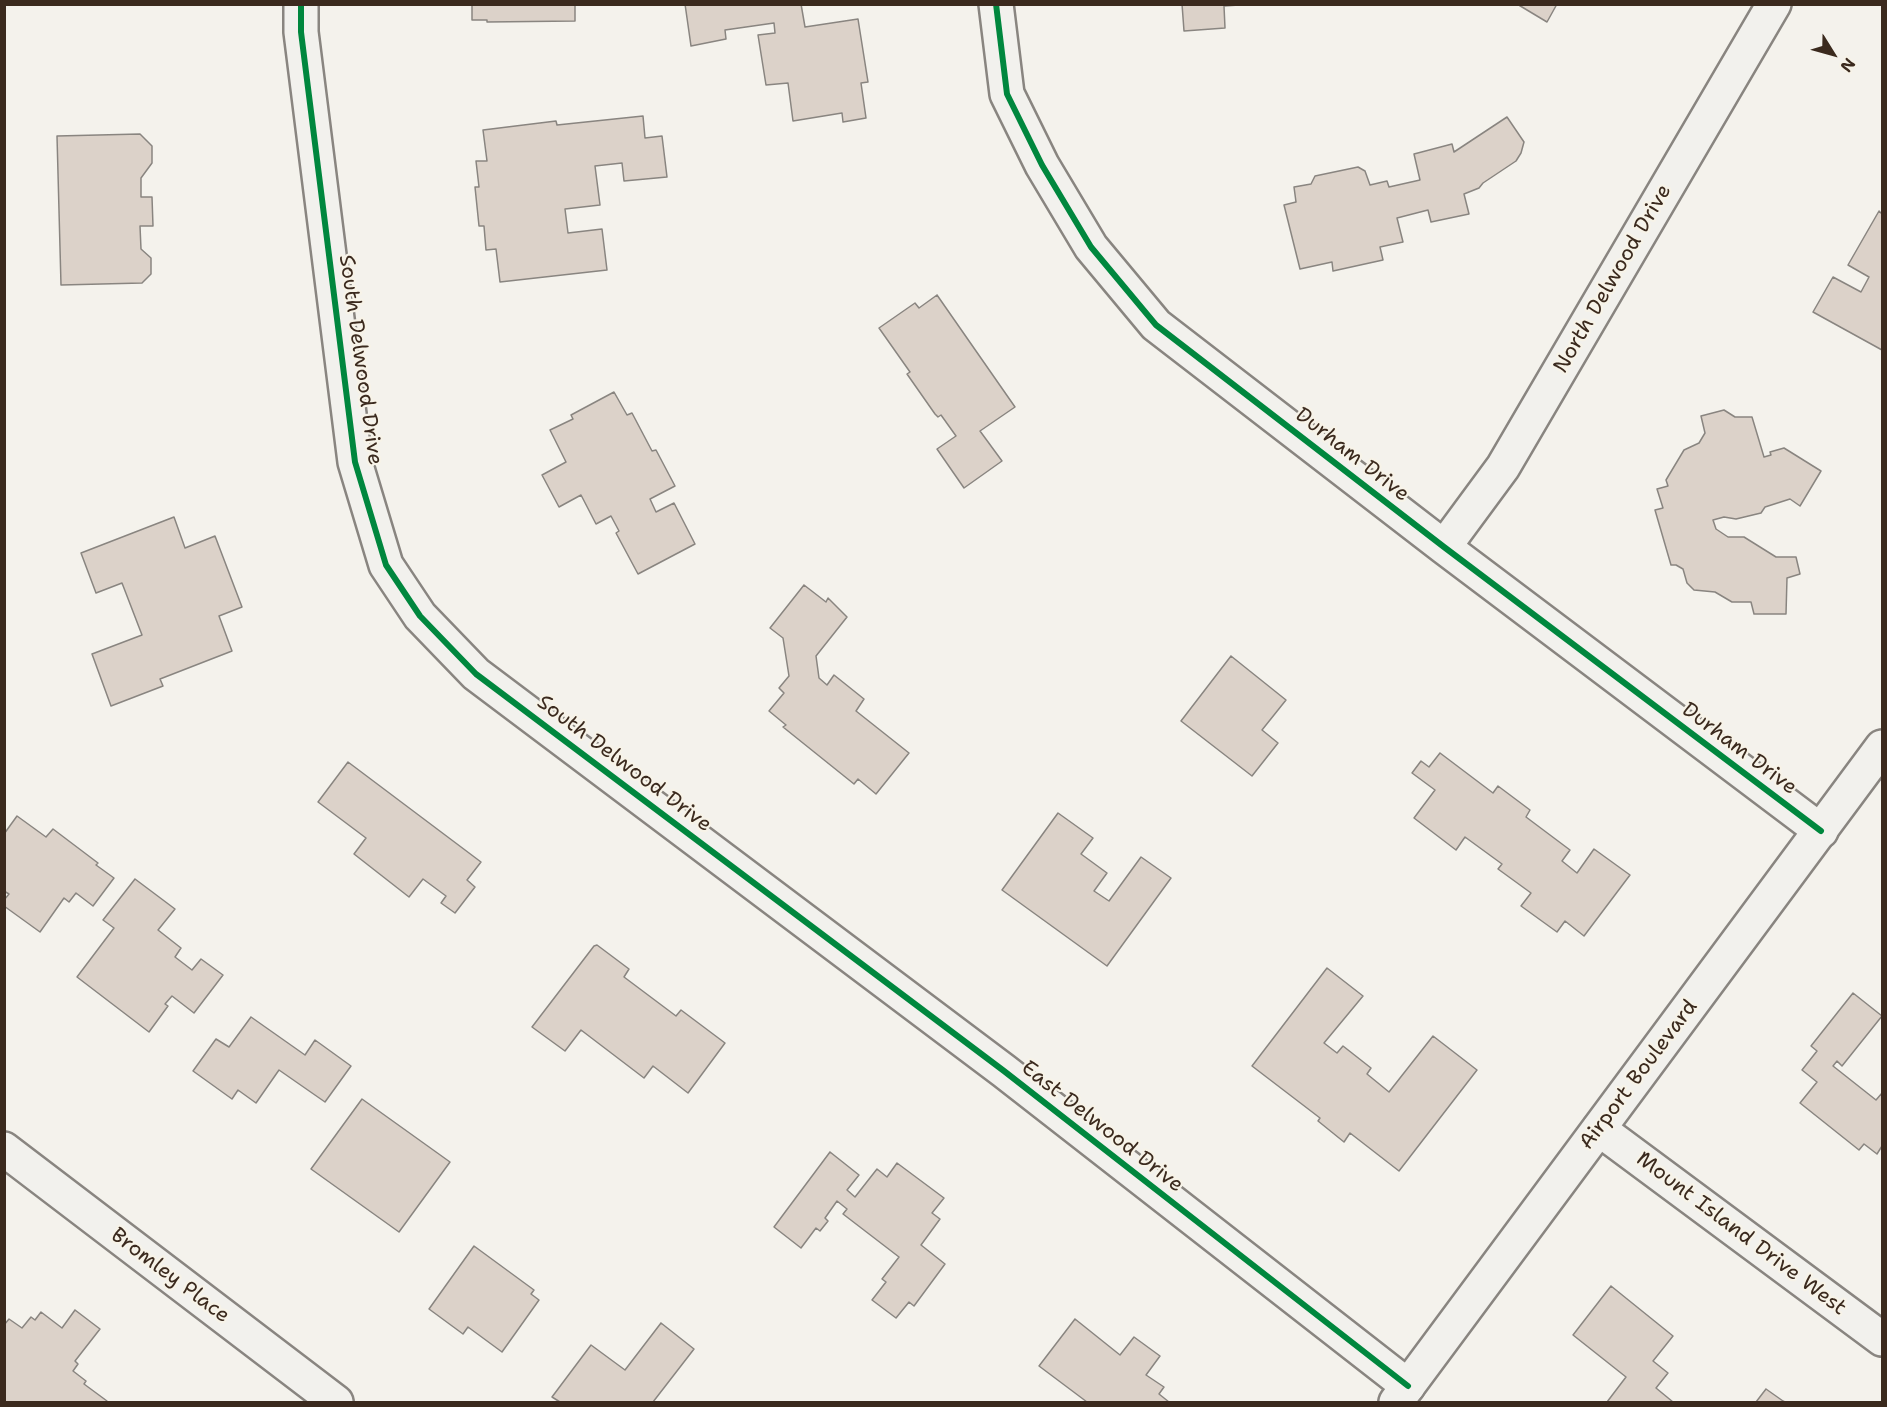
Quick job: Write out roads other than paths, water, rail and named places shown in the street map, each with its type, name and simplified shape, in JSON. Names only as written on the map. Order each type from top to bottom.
[{"type":"street","name":"South Delwood Drive","points":[[301,4],[301,32],[355,462],[386,565],[420,616],[476,674],[773,897]]},
{"type":"street","name":"Durham Drive","points":[[996,4],[1007,94],[1042,165],[1091,247],[1156,325],[1444,547],[1821,831]]},
{"type":"street","name":"North Delwood Drive","points":[[1444,547],[1503,467],[1774,4]]},
{"type":"street","name":"Airport Boulevard","points":[[1402,1394],[1882,747]]},
{"type":"street","name":"East Delwood Drive","points":[[773,897],[1004,1071],[1402,1394]]},
{"type":"street","name":"Mount Island Drive West","points":[[1599,1129],[1882,1339]]},
{"type":"street","name":"Bromley Place","points":[[4,1149],[336,1402]]}]
